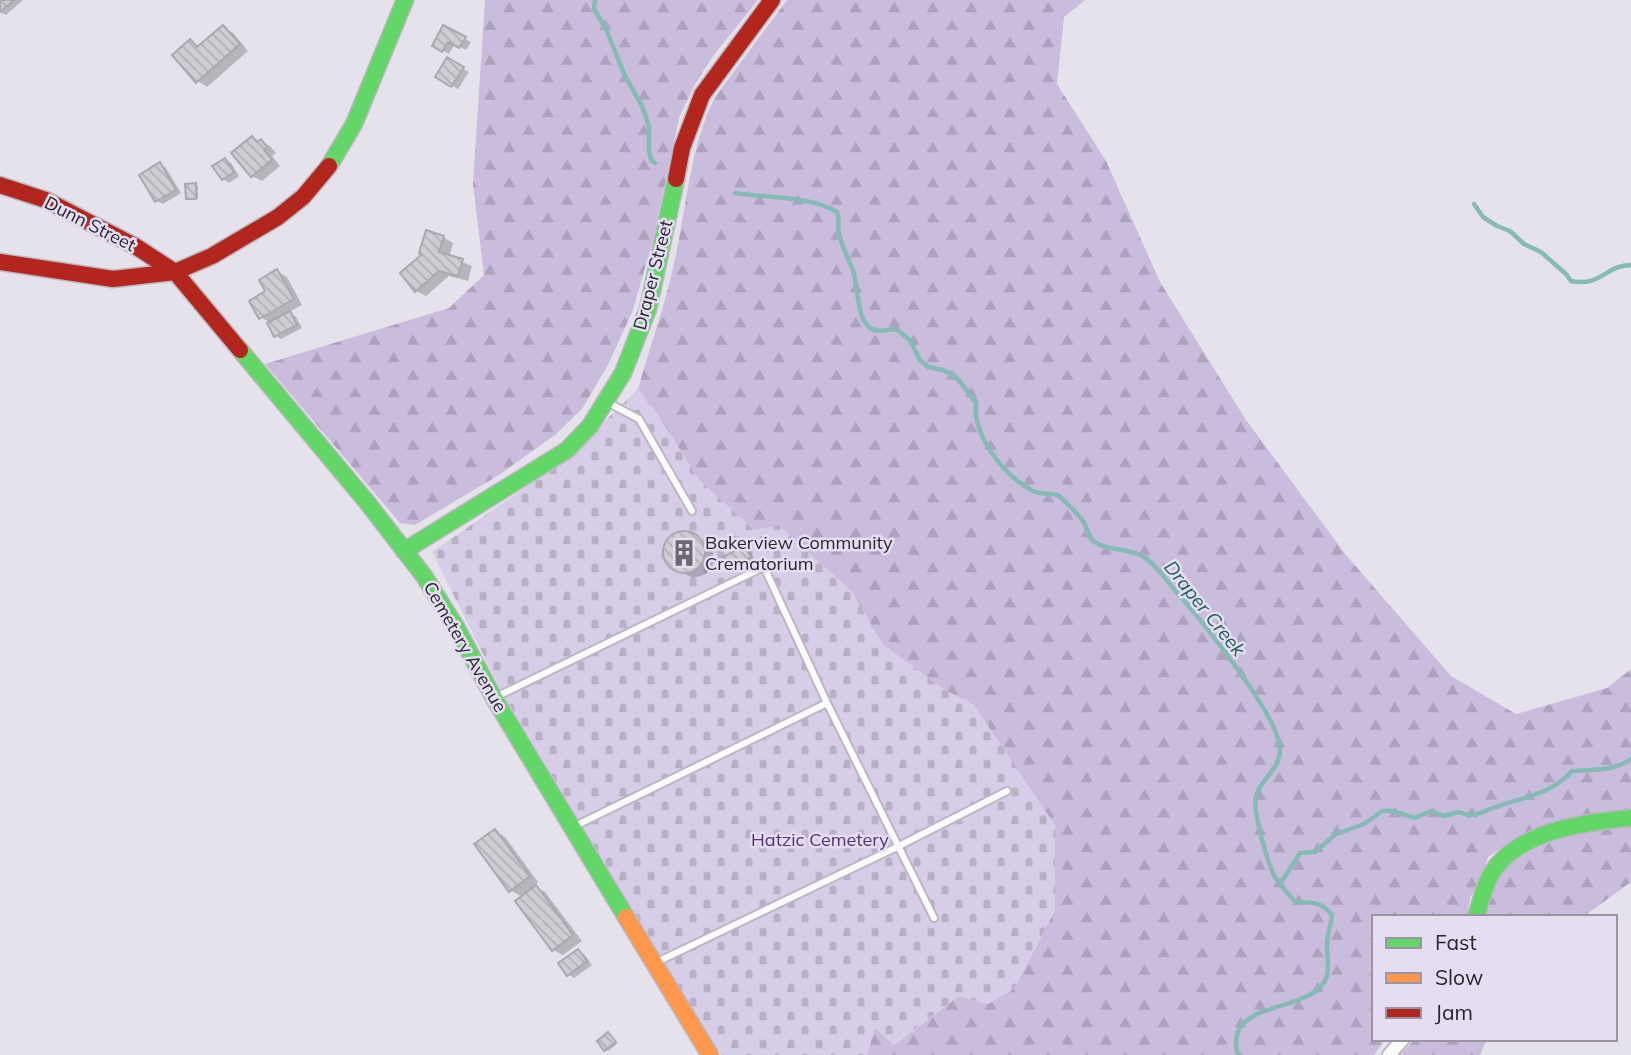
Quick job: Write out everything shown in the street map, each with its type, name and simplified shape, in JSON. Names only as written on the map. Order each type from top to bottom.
[{"type":"street","points":[[0,262],[113,279],[175,272],[212,256],[278,217],[319,180],[354,124],[405,0]]},
{"type":"street","name":"Draper Street","points":[[404,551],[567,450],[590,426],[623,373],[648,309],[682,148],[693,115],[702,95],[719,70],[772,0]]},
{"type":"street","name":"Dunn Street","points":[[0,185],[46,200],[135,246],[175,272]]},
{"type":"street","name":"Cemetery Avenue","points":[[175,272],[366,501],[456,627],[494,698],[710,1055]]},
{"type":"street","points":[[1477,915],[1493,872],[1510,854],[1560,831],[1605,820],[1631,818]]},
{"type":"street","points":[[1389,1055],[1401,1041]]},
{"type":"lane","points":[[606,401],[639,419],[692,511]]},
{"type":"lane","points":[[494,698],[764,567],[827,704],[934,918]]},
{"type":"lane","points":[[572,827],[827,704]]},
{"type":"lane","points":[[655,963],[1007,791]]},
{"type":"green space","points":[[485,0],[758,0],[713,56],[695,84],[679,118],[653,240],[633,310],[609,363],[582,409],[555,435],[499,475],[415,525],[400,523],[265,364],[449,308],[484,275],[473,184]]},
{"type":"green space","points":[[787,0],[1085,0],[1064,17],[1057,84],[1106,161],[1160,282],[1246,420],[1346,555],[1451,676],[1516,714],[1607,688],[1631,669],[1631,810],[1533,832],[1505,846],[1488,857],[1480,884],[1470,897],[1467,915],[1372,915],[1372,1041],[1384,1041],[1374,1055],[867,1055],[875,1027],[894,1045],[959,996],[988,1004],[1014,989],[1055,910],[974,705],[945,690],[883,645],[856,599],[754,530],[699,480],[638,389],[663,308],[700,136],[715,97]]},
{"type":"green space","name":"Hatzic Cemetery","points":[[638,389],[699,480],[754,530],[779,525],[853,593],[883,645],[945,690],[974,705],[1055,825],[1055,910],[1014,989],[988,1004],[959,996],[893,1045],[875,1027],[867,1055],[722,1055],[714,1045],[503,694],[432,552],[565,460]]},
{"type":"green space","points":[[1609,827],[1631,827],[1631,882],[1586,915],[1484,915],[1496,881],[1503,871],[1539,847]]},
{"type":"green space","points":[[1413,1041],[1486,1041],[1480,1055],[1400,1055]]},
{"type":"building","points":[[0,0],[14,0],[0,12]]},
{"type":"building","points":[[223,25],[240,44],[196,83],[172,55],[190,39],[197,47]]},
{"type":"building","points":[[443,25],[466,37],[459,48],[448,42],[442,52],[432,46]]},
{"type":"building","points":[[447,57],[464,67],[451,87],[435,77]]},
{"type":"building","points":[[252,136],[257,142],[261,139],[267,147],[264,150],[272,160],[251,177],[231,153]]},
{"type":"building","points":[[225,158],[234,172],[222,180],[212,166]]},
{"type":"building","points":[[160,162],[176,190],[155,202],[139,175]]},
{"type":"building","points":[[196,183],[196,199],[186,199],[185,184]]},
{"type":"building","points":[[426,230],[444,236],[439,252],[463,259],[458,276],[439,271],[415,292],[400,273],[421,255],[419,253]]},
{"type":"building","points":[[277,269],[294,299],[259,319],[249,301],[265,291],[259,280]]},
{"type":"building","points":[[290,311],[297,325],[274,337],[267,323]]},
{"type":"building","name":"Bakerview Community Crematorium","points":[[684,531],[699,537],[705,552],[699,567],[684,573],[669,567],[663,552],[669,537]]},
{"type":"building","points":[[744,546],[751,557],[729,569],[723,557]]},
{"type":"building","points":[[495,829],[530,876],[509,892],[474,844]]},
{"type":"building","points":[[536,885],[573,935],[552,951],[515,901]]},
{"type":"building","points":[[578,949],[587,961],[567,976],[558,963]]},
{"type":"building","points":[[608,1032],[616,1042],[604,1051],[597,1041]]},
{"type":"waterway","name":"Draper Creek","points":[[595,0],[594,9],[642,106],[649,126],[651,160],[655,163]]},
{"type":"waterway","name":"Draper Creek","points":[[735,193],[802,200],[837,212],[840,239],[854,274],[862,316],[869,327],[878,331],[896,329],[910,340],[920,360],[928,367],[943,370],[956,377],[976,402],[976,415],[985,441],[1011,475],[1033,491],[1059,496],[1083,521],[1090,538],[1095,542],[1139,554],[1152,563],[1218,643],[1267,714],[1280,750],[1274,769],[1256,796],[1261,837],[1275,877],[1295,902],[1316,904],[1332,915],[1327,942],[1328,972],[1319,988],[1305,997],[1255,1015],[1243,1024],[1236,1037],[1238,1055]]},
{"type":"waterway","points":[[1474,204],[1483,217],[1541,252],[1571,281],[1590,281],[1615,268],[1631,265]]},
{"type":"waterway","points":[[1280,884],[1300,853],[1315,852],[1336,834],[1364,824],[1382,811],[1415,818],[1431,811],[1444,816],[1459,812],[1478,814],[1547,790],[1572,771],[1610,768],[1631,759]]},
{"type":"traffic: fast","points":[[329,166],[354,124],[405,0]]},
{"type":"traffic: fast","points":[[404,551],[567,450],[590,426],[623,373],[648,309],[676,179]]},
{"type":"traffic: fast","points":[[240,350],[366,501],[424,576],[626,917]]},
{"type":"traffic: fast","points":[[1477,915],[1493,871],[1505,857],[1520,846],[1537,837],[1575,826],[1631,818]]},
{"type":"traffic: slow","points":[[626,917],[710,1055]]},
{"type":"traffic: jam","points":[[676,179],[682,148],[702,95],[772,0]]},
{"type":"traffic: jam","points":[[0,262],[113,279],[175,272],[212,256],[278,217],[303,197],[329,166]]},
{"type":"traffic: jam","points":[[0,185],[46,200],[135,246],[175,272],[240,350]]},
{"type":"place","name":"Bakerview Community Crematorium","points":[[684,553]]}]
